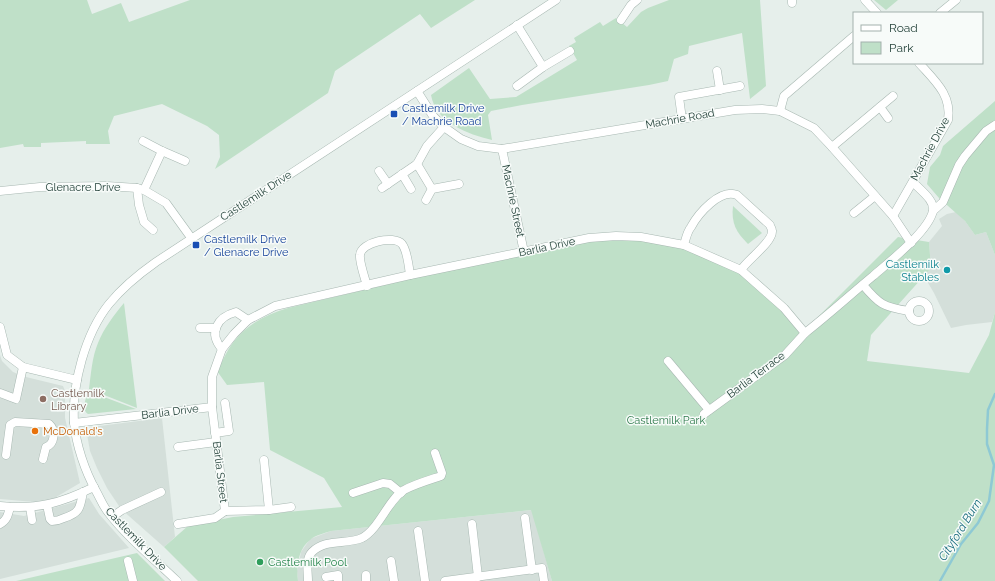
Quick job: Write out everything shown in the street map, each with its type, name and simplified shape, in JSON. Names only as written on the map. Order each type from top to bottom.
[{"type":"street","name":"Castlemilk Drive","points":[[177,581],[112,517],[108,511],[94,487],[88,473],[74,423],[77,380],[82,362],[93,331],[108,305],[128,284],[156,262],[556,0]]},
{"type":"street","points":[[621,20],[631,5],[637,0]]},
{"type":"street","points":[[865,0],[876,12]]},
{"type":"street","points":[[941,12],[956,0]]},
{"type":"street","points":[[517,25],[542,67]]},
{"type":"street","points":[[780,111],[784,96],[853,37]]},
{"type":"street","points":[[517,86],[542,67],[570,51]]},
{"type":"street","name":"Machrie Drive","points":[[893,216],[948,120],[948,100],[940,87],[920,64]]},
{"type":"street","points":[[717,71],[720,90]]},
{"type":"street","points":[[682,119],[680,97],[740,86]]},
{"type":"street","name":"Machrie Road","points":[[417,91],[433,116],[444,127],[461,139],[478,146],[502,149],[735,110],[762,109],[780,111],[814,128],[893,216],[911,242]]},
{"type":"street","points":[[832,147],[893,96]]},
{"type":"street","points":[[880,107],[888,118]]},
{"type":"street","points":[[805,333],[831,313],[911,242],[928,221],[933,211],[943,202],[959,165],[965,156],[986,131],[995,125]]},
{"type":"street","points":[[379,171],[385,186],[417,164],[427,146],[444,127]]},
{"type":"street","points":[[143,141],[162,151],[185,160]]},
{"type":"street","name":"Machrie Street","points":[[502,149],[524,252]]},
{"type":"street","points":[[153,230],[144,222],[139,205],[140,189],[162,151]]},
{"type":"street","points":[[417,164],[432,189]]},
{"type":"street","points":[[402,174],[411,189]]},
{"type":"street","points":[[913,182],[928,198],[932,204],[933,211]]},
{"type":"street","points":[[432,189],[459,184]]},
{"type":"street","name":"Glenacre Drive","points":[[0,191],[40,187],[96,186],[140,189],[166,203],[192,239]]},
{"type":"street","points":[[426,200],[432,189]]},
{"type":"street","points":[[684,245],[690,228],[698,215],[717,199],[727,193],[737,195],[770,225],[772,231],[771,237],[764,246],[746,263],[741,270]]},
{"type":"street","points":[[854,214],[875,196]]},
{"type":"street","name":"Barlia Drive","points":[[74,423],[212,407],[212,378],[222,349],[248,320],[275,306],[410,275],[589,238],[616,236],[641,237],[684,245],[741,270],[784,308],[805,333]]},
{"type":"street","points":[[367,286],[359,256],[361,250],[365,246],[373,243],[389,239],[396,240],[401,243],[404,247],[410,275]]},
{"type":"street","points":[[863,285],[877,301],[892,309],[909,311]]},
{"type":"street","points":[[222,349],[215,338],[216,328],[225,316],[236,312],[248,320]]},
{"type":"street","points":[[0,327],[7,355],[23,367],[77,380]]},
{"type":"street","points":[[200,328],[216,328]]},
{"type":"street","name":"Barlia Terrace","points":[[668,361],[707,412],[785,355],[805,333]]},
{"type":"street","points":[[0,393],[16,399],[23,367]]},
{"type":"street","points":[[215,433],[229,431],[225,403]]},
{"type":"street","name":"Barlia Street","points":[[178,524],[215,518],[225,512],[212,407]]},
{"type":"street","points":[[6,455],[10,425],[15,422],[50,424],[53,427],[52,443],[46,447],[43,459]]},
{"type":"street","points":[[178,447],[216,442]]},
{"type":"street","points":[[308,581],[307,561],[312,552],[328,543],[356,540],[363,537],[377,523],[404,490],[441,476],[442,473],[435,453]]},
{"type":"street","points":[[264,460],[269,510]]},
{"type":"street","points":[[353,493],[383,483],[390,484],[401,493]]},
{"type":"street","points":[[0,506],[30,507],[47,505],[71,498],[94,487]]},
{"type":"street","points":[[47,505],[50,519],[52,521],[73,516],[78,513],[84,492]]},
{"type":"street","points":[[112,517],[122,510],[161,492]]},
{"type":"street","points":[[0,524],[7,518],[10,507]]},
{"type":"street","points":[[30,507],[32,520]]},
{"type":"street","points":[[225,512],[269,510],[291,507]]},
{"type":"street","points":[[525,518],[532,570]]},
{"type":"street","points":[[472,524],[483,578]]},
{"type":"street","points":[[418,531],[425,581]]},
{"type":"street","points":[[128,561],[133,581]]},
{"type":"street","points":[[392,561],[394,581]]},
{"type":"street","points":[[445,581],[483,578],[542,568],[544,581]]},
{"type":"street","points":[[326,577],[338,575],[338,581]]},
{"type":"shaded area","points":[[956,212],[965,221],[975,235],[986,232],[995,255],[995,312],[992,322],[951,328],[924,276],[931,268],[929,242],[942,226],[939,219],[947,214]]},
{"type":"shaded area","points":[[0,355],[2,361],[13,372],[26,377],[63,386],[65,391],[65,418],[80,483],[46,503],[0,499]]},
{"type":"shaded area","points":[[162,418],[175,537],[164,547],[121,509],[107,488],[97,468],[90,451],[87,434],[89,429],[92,427]]},
{"type":"shaded area","points":[[89,498],[99,514],[129,548],[0,579],[0,512],[24,516]]},
{"type":"shaded area","points":[[532,510],[552,581],[298,581],[297,571],[301,552],[310,539],[331,531]]},
{"type":"green space","points":[[0,0],[87,0],[92,14],[121,3],[129,22],[190,0],[475,0],[431,28],[420,14],[335,71],[328,93],[215,169],[220,157],[219,135],[207,126],[162,104],[114,116],[108,131],[110,144],[86,144],[86,141],[41,143],[41,147],[24,147],[23,144],[0,148]]},
{"type":"green space","points":[[669,0],[760,0],[766,86],[750,99],[742,33],[689,46],[688,54],[674,59],[668,81],[491,111],[488,115],[492,140],[463,131],[454,126],[439,113],[434,105],[431,95],[469,68],[490,99],[516,97],[577,60],[569,46],[576,42],[574,38],[600,22],[603,26],[616,18],[627,27],[641,12]]},
{"type":"green space","points":[[874,0],[898,0],[886,10]]},
{"type":"green space","points":[[995,101],[995,255],[986,232],[975,235],[965,221],[939,198],[927,184],[930,167],[940,155],[943,146]]},
{"type":"green space","points":[[733,206],[762,233],[748,244],[735,227]]},
{"type":"green space","name":"Castlemilk Park","points":[[617,237],[683,247],[739,271],[806,329],[898,237],[929,242],[931,268],[871,335],[867,361],[969,373],[989,335],[995,312],[995,581],[552,581],[531,510],[323,533],[312,538],[300,553],[297,570],[298,581],[198,581],[164,547],[188,526],[233,517],[342,507],[324,478],[270,450],[264,382],[227,385],[217,371],[232,344],[244,331],[257,321],[288,308],[418,277],[592,240]]},
{"type":"green space","points":[[124,303],[137,408],[89,389],[93,360],[98,343],[103,332]]},
{"type":"green space","points":[[88,391],[136,409],[88,414],[84,407]]},
{"type":"green space","points":[[137,553],[165,581],[16,581]]},
{"type":"waterway","name":"Cityford Burn","points":[[940,581],[961,544],[978,523],[989,501],[994,465],[987,444],[988,410],[995,394]]},
{"type":"place","name":"Castlemilk Drive / Machrie Road","points":[[394,114]]},
{"type":"place","name":"Castlemilk Drive / Glenacre Drive","points":[[196,245]]},
{"type":"place","name":"Castlemilk Stables","points":[[947,270]]},
{"type":"place","name":"Castlemilk Library","points":[[43,399]]},
{"type":"place","name":"McDonald's","points":[[35,431]]},
{"type":"place","name":"Castlemilk Pool","points":[[260,562]]}]
